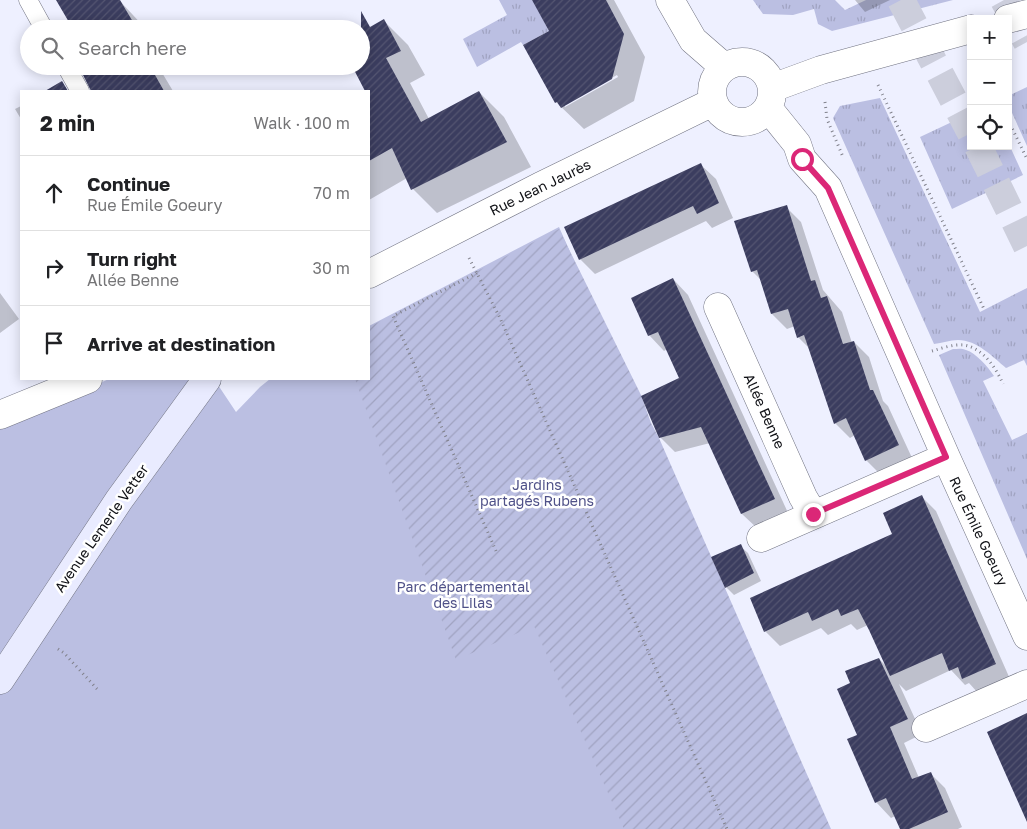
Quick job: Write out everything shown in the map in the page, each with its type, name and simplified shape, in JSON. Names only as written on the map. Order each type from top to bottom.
[{"type":"street","points":[[670,0],[693,40],[724,67]]},
{"type":"street","points":[[1012,18],[1027,14]]},
{"type":"street","points":[[770,98],[821,70],[967,30]]},
{"type":"street","points":[[733,62],[754,64],[763,70],[769,78],[770,98],[762,116],[753,121],[734,122],[725,118],[717,111],[711,92],[712,83],[724,67],[733,62]]},
{"type":"street","name":"Rue Émile Goeury","points":[[770,98],[796,144],[802,159],[828,188],[946,457],[1021,608],[1027,636]]},
{"type":"street","name":"Rue Jean Jaurès","points":[[370,273],[713,102]]},
{"type":"street","name":"Allée Benne","points":[[718,307],[803,497],[813,514]]},
{"type":"street","points":[[0,415],[86,380]]},
{"type":"street","name":"Avenue Lemerle Vetter","points":[[0,680],[114,508],[206,380]]},
{"type":"street","points":[[761,538],[946,457]]},
{"type":"street","points":[[926,728],[1027,684]]},
{"type":"lane","points":[[28,0],[39,20]]},
{"type":"lane","points":[[71,75],[79,90]]},
{"type":"path","points":[[877,82],[984,309]]},
{"type":"path","points":[[1012,128],[1027,159]]},
{"type":"path","points":[[474,268],[500,318],[727,829]]},
{"type":"path","points":[[477,272],[393,316],[496,551]]},
{"type":"path","points":[[929,352],[944,347],[964,345],[981,353],[997,370],[1003,384]]},
{"type":"path","points":[[64,653],[99,691]]},
{"type":"green space","points":[[499,0],[533,0],[549,31],[523,45],[521,42],[477,67],[463,39],[507,15]]},
{"type":"green space","points":[[753,0],[835,0],[845,10],[866,0],[953,0],[832,31],[818,24],[814,9],[793,15],[763,14]]},
{"type":"green space","points":[[1027,87],[1027,146],[1012,113],[1012,94]]},
{"type":"green space","points":[[880,98],[980,312],[1027,288],[1027,366],[1024,360],[1006,368],[978,346],[965,341],[955,340],[934,344],[833,118],[840,106]]},
{"type":"green space","points":[[967,115],[967,150],[1012,150],[1023,175],[952,209],[920,137]]},
{"type":"green space","name":"Parc départemental des Lilas","points":[[559,227],[826,829],[0,829],[0,427],[107,380],[215,380],[236,412],[269,380],[370,380],[370,325]]},
{"type":"green space","name":"Jardins partagés Rubens","points":[[559,229],[641,395],[651,423],[831,829],[624,829],[534,626],[456,660],[355,380],[370,380],[370,326]]},
{"type":"green space","points":[[953,349],[964,349],[974,354],[994,376],[983,381],[1012,440],[1027,433],[1027,559],[939,355]]},
{"type":"building","points":[[56,0],[120,0],[132,20],[68,20]]},
{"type":"building","points":[[532,0],[606,0],[624,34],[612,79],[561,108],[557,102],[555,103],[523,45],[549,31]]},
{"type":"building","points":[[361,11],[366,20],[361,20]]},
{"type":"building","points":[[384,19],[401,51],[386,58],[421,122],[479,91],[507,142],[411,190],[392,148],[370,160],[370,90],[364,90],[357,75],[370,75],[370,27]]},
{"type":"building","points":[[83,75],[155,75],[163,90],[90,90]]},
{"type":"building","points":[[62,81],[67,90],[47,90]]},
{"type":"building","points":[[701,163],[719,203],[697,214],[693,206],[579,260],[564,227]]},
{"type":"building","points":[[787,205],[811,281],[815,280],[821,298],[827,296],[843,344],[854,341],[870,390],[873,390],[899,445],[865,461],[846,418],[834,424],[804,335],[797,338],[788,309],[771,314],[757,270],[751,272],[734,221]]},
{"type":"building","points":[[673,278],[775,499],[741,514],[701,427],[659,438],[641,396],[679,378],[658,332],[648,336],[631,298]]},
{"type":"building","points":[[922,495],[996,664],[962,679],[958,667],[949,671],[942,653],[890,676],[858,609],[841,616],[838,609],[812,621],[808,612],[764,632],[750,598],[892,534],[883,513]]},
{"type":"building","points":[[741,544],[754,573],[725,588],[711,557]]},
{"type":"building","points":[[879,658],[908,719],[890,727],[912,779],[931,772],[948,812],[909,829],[900,829],[886,798],[875,803],[847,739],[857,735],[837,689],[850,683],[845,671]]},
{"type":"building","points":[[1027,713],[1027,822],[987,732]]},
{"type":"tunnel","points":[[901,0],[967,125]]},
{"type":"tunnel","points":[[1004,0],[1027,42]]},
{"type":"tunnel","points":[[980,150],[1027,246]]},
{"type":"route","points":[[802,159],[828,188],[946,457],[813,514]]}]
